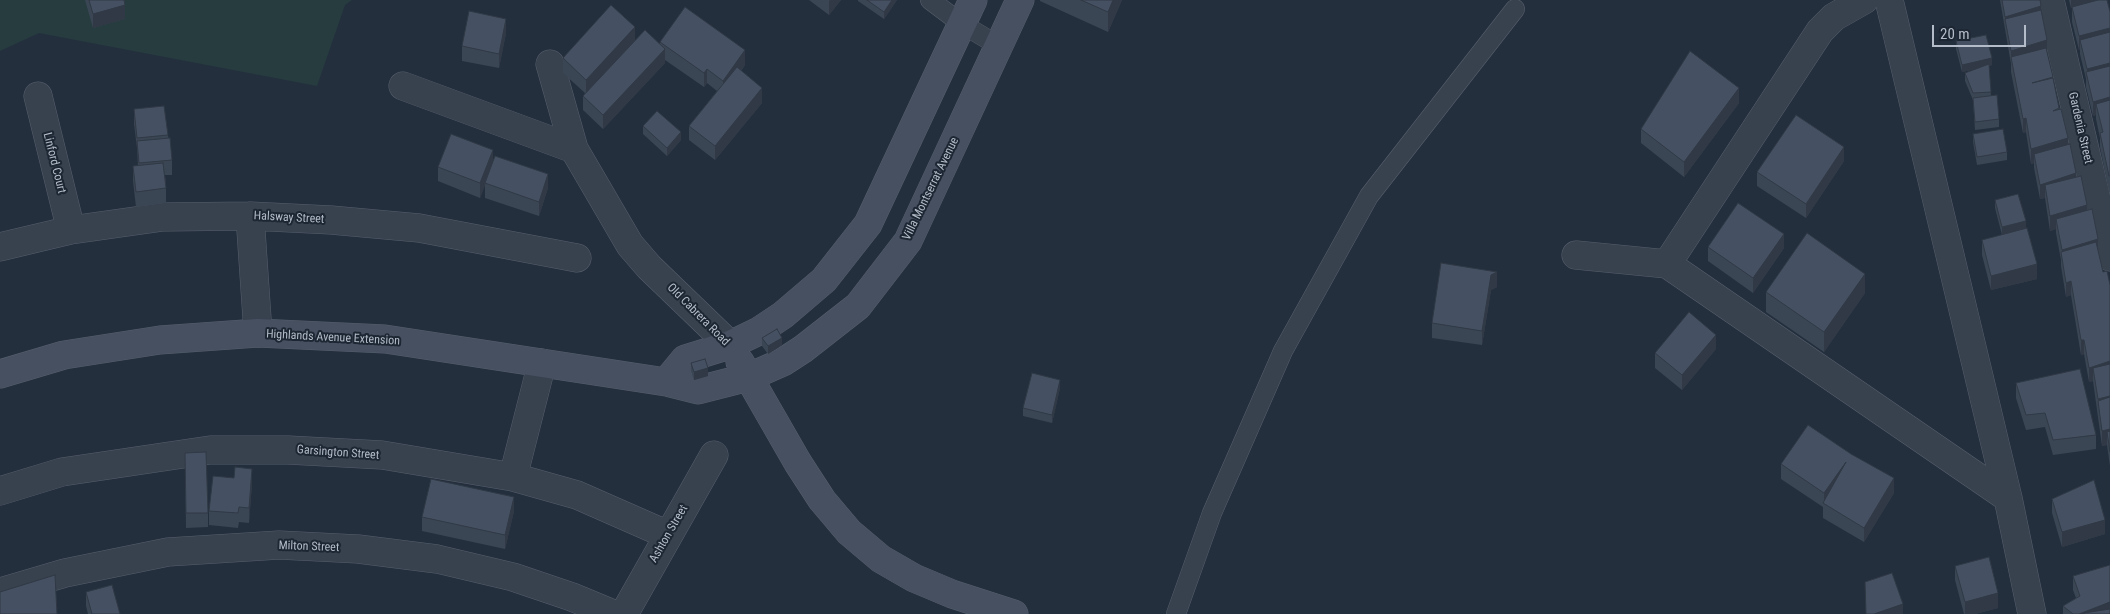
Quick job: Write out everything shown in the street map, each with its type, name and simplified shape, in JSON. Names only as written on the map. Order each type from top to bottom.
[{"type":"street","name":"Villa Montserrat Avenue","points":[[749,377],[783,362],[803,349],[858,306],[908,241],[1020,0]]},
{"type":"street","points":[[1668,264],[1820,31],[1834,17],[1864,0]]},
{"type":"street","points":[[1889,0],[2008,498],[2032,614]]},
{"type":"street","name":"Gardenia Street","points":[[2050,0],[2110,257]]},
{"type":"street","points":[[666,382],[685,359],[730,345],[759,331],[783,315],[824,280],[868,224],[968,12]]},
{"type":"street","name":"Old Cabrera Road","points":[[550,64],[574,149],[630,245],[649,267],[730,345],[798,463],[822,500],[848,532],[881,559],[914,578],[952,594],[1014,614]]},
{"type":"street","points":[[403,86],[574,149]]},
{"type":"street","name":"Linford Court","points":[[38,96],[71,230]]},
{"type":"street","points":[[250,216],[258,333]]},
{"type":"street","name":"Halsway Street","points":[[0,247],[71,230],[163,217],[250,216],[331,220],[419,228],[577,258]]},
{"type":"street","points":[[1576,255],[1668,264],[2008,498]]},
{"type":"street","name":"Highlands Avenue Extension","points":[[0,374],[64,355],[160,340],[258,333],[385,339],[666,382],[698,390],[749,377]]},
{"type":"street","points":[[513,477],[542,363]]},
{"type":"street","name":"Garsington Street","points":[[0,491],[62,472],[210,450],[288,450],[382,455],[513,477],[577,495],[668,535]]},
{"type":"street","name":"Ashton Street","points":[[624,614],[714,455]]},
{"type":"street","name":"Milton Street","points":[[0,592],[65,573],[168,552],[279,545],[358,549],[437,559],[513,577],[572,597],[613,614]]},
{"type":"lane","points":[[930,0],[968,12],[999,46]]},
{"type":"lane","points":[[1176,614],[1212,513],[1283,351],[1369,196],[1515,9]]},
{"type":"green space","points":[[0,0],[352,0],[345,5],[317,86],[39,33],[0,51]]},
{"type":"building","points":[[89,0],[124,0],[125,5],[93,14]]},
{"type":"building","points":[[867,0],[892,0],[884,12]]},
{"type":"building","points":[[1081,0],[1113,0],[1108,12]]},
{"type":"building","points":[[2002,0],[2040,0],[2041,6],[2005,17]]},
{"type":"building","points":[[2098,0],[2107,0],[2110,12],[2110,28],[2079,36],[2072,7]]},
{"type":"building","points":[[611,5],[635,27],[586,80],[563,58]]},
{"type":"building","points":[[685,7],[745,50],[723,81],[707,69],[704,73],[660,42]]},
{"type":"building","points":[[2041,10],[2047,40],[2011,51],[2005,19]]},
{"type":"building","points":[[469,11],[506,19],[499,54],[462,46]]},
{"type":"building","points":[[645,30],[665,49],[603,115],[583,96]]},
{"type":"building","points":[[2110,32],[2110,63],[2087,69],[2080,40]]},
{"type":"building","points":[[1986,35],[1992,58],[1962,65],[1956,41]]},
{"type":"building","points":[[2046,48],[2053,77],[2032,83],[2053,78],[2059,108],[2053,111],[2061,109],[2068,138],[2031,149],[2026,118],[2023,119],[2011,57]]},
{"type":"building","points":[[1690,51],[1739,88],[1684,162],[1641,129]]},
{"type":"building","points":[[1989,64],[1991,92],[1973,93],[1965,73]]},
{"type":"building","points":[[2110,66],[2110,97],[2093,102],[2086,72]]},
{"type":"building","points":[[737,67],[762,88],[715,146],[689,126]]},
{"type":"building","points":[[1997,95],[1999,119],[1975,122],[1973,98]]},
{"type":"building","points":[[2110,100],[2109,176],[2100,133],[2103,132],[2096,104]]},
{"type":"building","points":[[164,106],[168,135],[137,138],[134,109]]},
{"type":"building","points":[[657,111],[681,132],[667,148],[643,126]]},
{"type":"building","points":[[1796,115],[1844,147],[1806,204],[1757,172]]},
{"type":"building","points":[[2003,129],[2007,152],[1977,157],[1973,134]]},
{"type":"building","points":[[451,134],[493,150],[480,183],[438,167]]},
{"type":"building","points":[[170,138],[172,160],[139,163],[137,141]]},
{"type":"building","points":[[2070,144],[2076,173],[2040,185],[2034,154]]},
{"type":"building","points":[[495,156],[548,174],[539,202],[485,183]]},
{"type":"building","points":[[163,163],[166,188],[136,192],[133,166]]},
{"type":"building","points":[[2081,176],[2087,205],[2050,216],[2045,185]]},
{"type":"building","points":[[2018,194],[2026,221],[2002,227],[1995,200]]},
{"type":"building","points":[[1738,203],[1784,234],[1753,278],[1708,247]]},
{"type":"building","points":[[2092,209],[2098,239],[2062,250],[2056,219]]},
{"type":"building","points":[[2027,228],[2037,264],[1991,276],[1982,240]]},
{"type":"building","points":[[1807,233],[1865,274],[1824,332],[1766,292]]},
{"type":"building","points":[[2096,242],[2103,272],[2107,271],[2110,285],[2110,361],[2089,368],[2084,340],[2081,340],[2071,281],[2066,283],[2061,252]]},
{"type":"building","points":[[1441,263],[1497,272],[1491,275],[1482,331],[1432,323]]},
{"type":"building","points":[[1689,312],[1716,335],[1682,375],[1655,353]]},
{"type":"building","points":[[777,329],[782,338],[768,346],[762,338]]},
{"type":"building","points":[[705,359],[708,368],[694,372],[691,363]]},
{"type":"building","points":[[2110,364],[2110,396],[2098,399],[2093,368]]},
{"type":"building","points":[[2080,369],[2096,435],[2053,440],[2045,413],[2026,415],[2016,383]]},
{"type":"building","points":[[1032,373],[1060,380],[1052,415],[1023,408]]},
{"type":"building","points":[[2110,397],[2110,429],[2102,431],[2098,401]]},
{"type":"building","points":[[1808,425],[1851,454],[1894,478],[1864,528],[1823,503],[1846,462],[1824,493],[1781,464]]},
{"type":"building","points":[[2110,431],[2110,452],[2107,432]]},
{"type":"building","points":[[206,452],[208,513],[186,513],[185,453]]},
{"type":"building","points":[[235,467],[252,469],[249,508],[239,507],[238,513],[209,511],[213,476],[234,478]]},
{"type":"building","points":[[431,479],[514,497],[505,535],[422,517]]},
{"type":"building","points":[[2094,480],[2105,520],[2062,532],[2052,499]]},
{"type":"building","points":[[1989,557],[1998,593],[1965,602],[1955,566]]},
{"type":"building","points":[[2110,565],[2110,602],[2079,614],[2073,614],[2063,606],[2080,596],[2073,576]]},
{"type":"building","points":[[1892,573],[1903,604],[1874,614],[1866,614],[1865,582]]},
{"type":"building","points":[[55,575],[57,614],[0,614],[0,592]]},
{"type":"building","points":[[112,585],[120,614],[92,614],[86,592]]},
{"type":"building","points":[[2110,609],[2110,614],[2084,613]]}]
